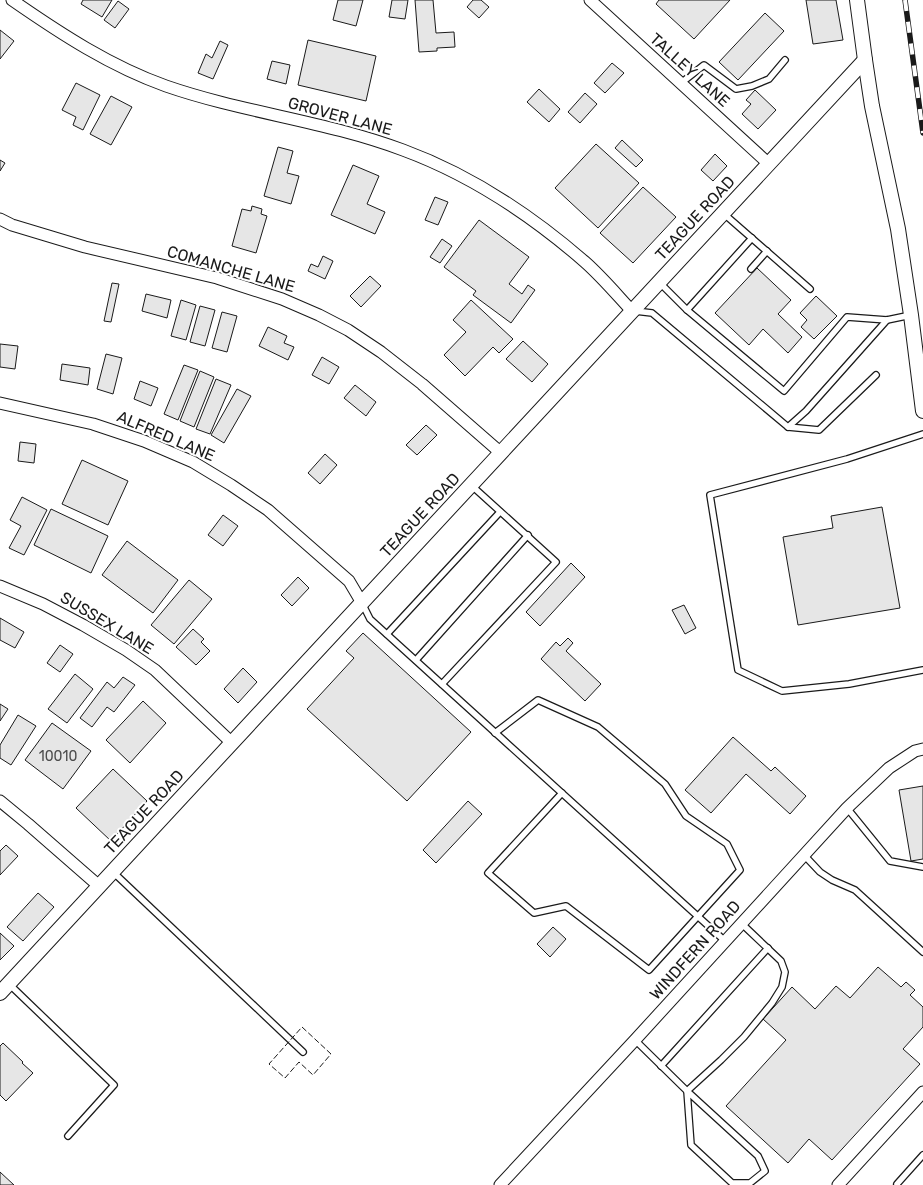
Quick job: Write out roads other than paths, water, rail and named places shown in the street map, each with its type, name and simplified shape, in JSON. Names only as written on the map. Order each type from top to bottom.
[{"type":"street","name":"GROVER LANE","points":[[12,0],[54,30],[105,60],[165,86],[211,100],[332,128],[369,139],[425,159],[478,184],[522,212],[554,236],[586,264],[632,311]]},
{"type":"street","name":"TALLEY LANE","points":[[590,0],[769,164]]},
{"type":"street","points":[[857,0],[872,106],[898,229],[923,411]]},
{"type":"street","name":"TEAGUE ROAD","points":[[4,988],[865,60]]},
{"type":"street","name":"COMANCHE LANE","points":[[0,219],[12,225],[85,247],[216,278],[282,299],[319,315],[348,330],[381,352],[422,384],[500,453]]},
{"type":"street","name":"ALFRED LANE","points":[[0,403],[93,424],[144,441],[193,462],[268,510],[349,581],[362,603]]},
{"type":"street","name":"SUSSEX LANE","points":[[0,586],[43,604],[126,650],[155,670],[232,743]]},
{"type":"street","name":"WINDFERN ROAD","points":[[500,1185],[847,808],[889,768],[915,751],[923,749]]},
{"type":"street","points":[[0,801],[99,886]]},
{"type":"street","points":[[838,1185],[923,1092]]},
{"type":"lane","points":[[681,83],[704,65],[736,89],[752,86],[769,79],[785,60]]},
{"type":"lane","points":[[723,213],[810,289]]},
{"type":"lane","points":[[687,310],[752,238]]},
{"type":"lane","points":[[751,269],[767,251]]},
{"type":"lane","points":[[659,282],[687,310],[784,391],[847,317],[887,320],[911,315]]},
{"type":"lane","points":[[632,311],[652,312],[788,427],[819,430],[876,375]]},
{"type":"lane","points":[[788,427],[806,411],[887,320]]},
{"type":"lane","points":[[923,434],[847,459],[710,495],[738,670],[782,691],[849,684],[923,670]]},
{"type":"lane","points":[[442,684],[556,562],[471,485]]},
{"type":"lane","points":[[387,634],[500,512]]},
{"type":"lane","points":[[416,660],[528,536]]},
{"type":"lane","points":[[362,603],[370,619],[725,942]]},
{"type":"lane","points":[[496,733],[538,700],[598,727],[665,784],[686,816],[726,844],[740,870],[650,970],[566,906],[534,913],[488,873],[562,793]]},
{"type":"lane","points":[[847,808],[890,861],[923,867]]},
{"type":"lane","points":[[804,855],[820,872],[832,880],[855,890],[923,952]]},
{"type":"lane","points":[[113,872],[303,1052]]},
{"type":"lane","points":[[687,1090],[721,1060],[744,1036],[772,1003],[782,986],[784,972],[781,961],[741,924]]},
{"type":"lane","points":[[661,1066],[768,948]]},
{"type":"lane","points":[[4,988],[114,1085],[68,1136]]},
{"type":"lane","points":[[635,1040],[758,1156],[765,1171],[750,1183],[732,1183],[691,1145],[687,1090]]},
{"type":"lane","points":[[897,1184],[923,1155]]},
{"type":"railway","points":[[905,0],[923,133]]}]
